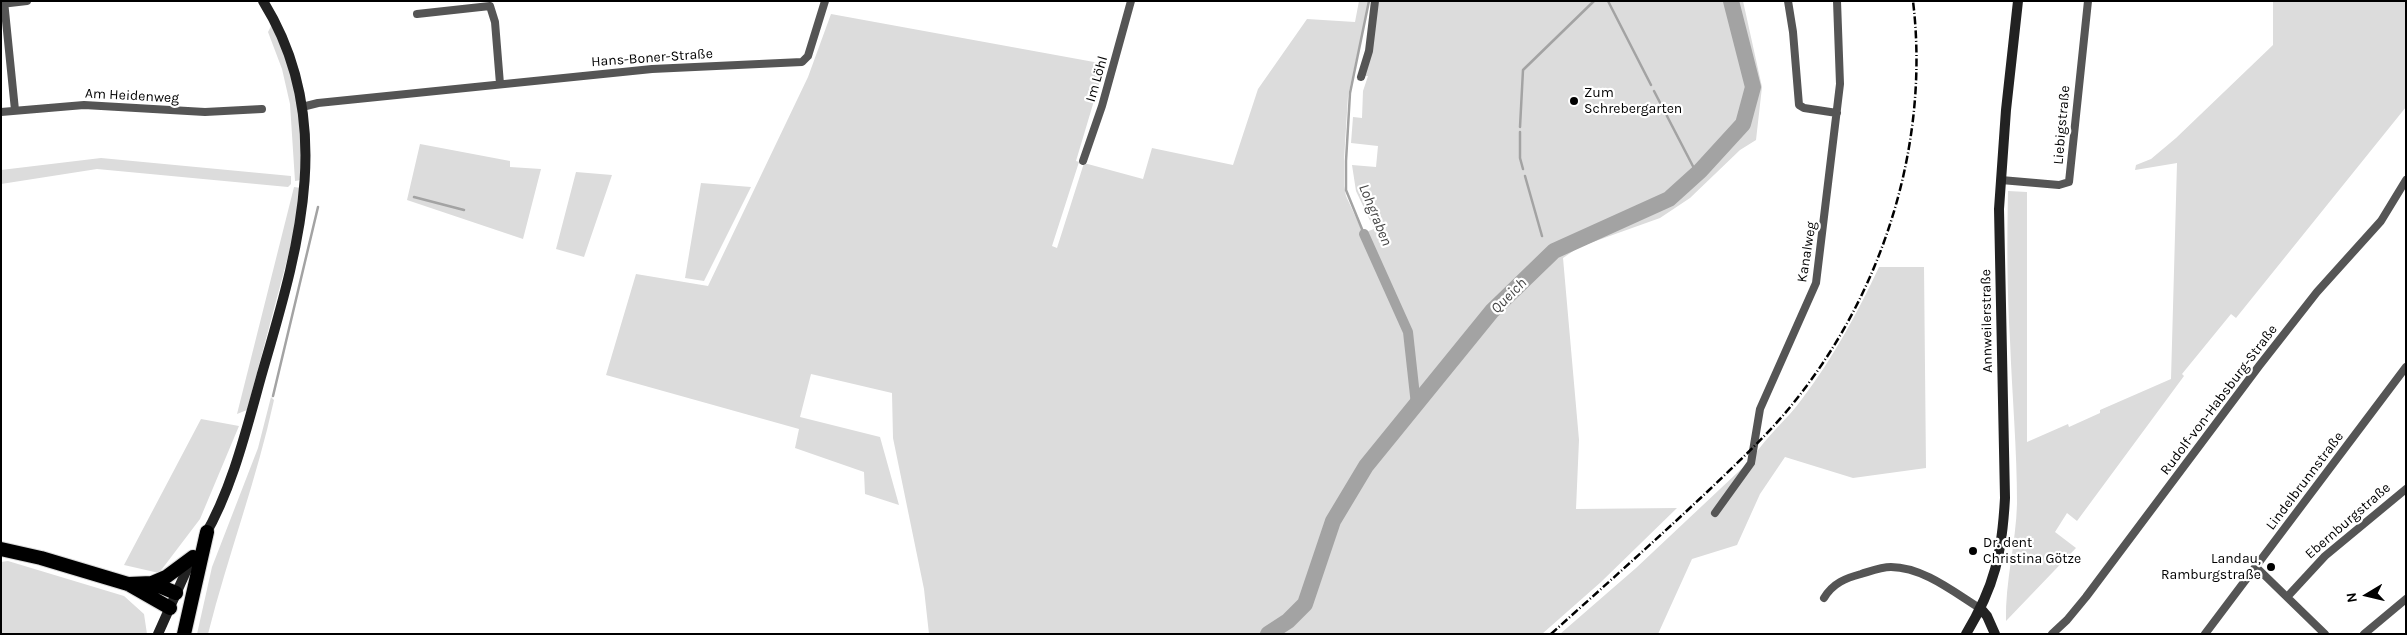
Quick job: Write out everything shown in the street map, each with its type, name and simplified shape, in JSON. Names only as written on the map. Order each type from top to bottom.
[{"type":"highway","points":[[184,634],[207,532]]},
{"type":"highway","points":[[1,548],[42,558],[128,584],[170,608]]},
{"type":"highway","points":[[128,584],[152,583],[166,577],[192,557]]},
{"type":"highway","points":[[152,583],[176,593]]},
{"type":"street","points":[[14,110],[3,3],[27,1]]},
{"type":"street","points":[[158,634],[192,557],[207,532],[241,446],[287,281],[304,204],[306,140],[302,107],[288,55],[263,1]]},
{"type":"street","name":"Hans-Boner-Straße","points":[[302,107],[318,103],[661,69],[805,61],[825,1]]},
{"type":"street","name":"Im Löhl","points":[[1082,161],[1102,106],[1131,1]]},
{"type":"street","points":[[1362,77],[1369,51],[1374,1]]},
{"type":"street","points":[[1788,1],[1794,42],[1799,105],[1804,108],[1837,113]]},
{"type":"street","name":"Kanalweg","points":[[1715,513],[1751,463],[1760,409],[1816,283],[1837,113],[1841,64],[1837,1]]},
{"type":"street","name":"Annweilerstraße","points":[[1966,634],[1989,594],[1998,563],[2004,514],[1999,270],[2001,180],[2018,1]]},
{"type":"street","name":"Liebigstraße","points":[[2001,180],[2059,185],[2069,182],[2088,1]]},
{"type":"street","points":[[417,14],[490,6],[495,22],[500,84]]},
{"type":"street","name":"Am Heidenweg","points":[[1,112],[91,105],[205,112],[262,109]]},
{"type":"street","name":"Rudolf-von-Habsburg-Straße","points":[[2052,634],[2068,620],[2086,597],[2258,366],[2317,292],[2380,222],[2406,180]]},
{"type":"street","name":"Lindelbrunnstraße","points":[[2205,634],[2406,367]]},
{"type":"street","name":"Ebernburgstraße","points":[[2288,596],[2325,556],[2404,493]]},
{"type":"street","points":[[2256,566],[2324,634]]},
{"type":"street","points":[[1824,598],[1831,589],[1847,578],[1882,568],[1898,567],[1931,579],[1981,609],[1987,616],[1995,634]]},
{"type":"street","points":[[2364,634],[2406,599]]},
{"type":"shaded area","points":[[1359,1],[1369,1],[1348,96],[1344,186],[1346,196],[1363,233],[1374,229],[1356,191],[1352,165],[1376,167],[1378,146],[1351,143],[1353,117],[1362,118],[1363,91],[1368,76],[1364,76],[1377,1],[1743,1],[1762,87],[1756,140],[1740,150],[1690,198],[1660,218],[1579,247],[1563,258],[1579,440],[1576,509],[1677,508],[1601,582],[1542,634],[929,634],[924,589],[893,438],[892,393],[811,374],[800,417],[880,437],[899,505],[865,494],[864,472],[795,448],[799,429],[606,375],[636,274],[708,286],[808,77],[831,14],[1105,64],[1076,161],[1079,162],[1052,246],[1057,248],[1084,163],[1143,179],[1152,148],[1233,165],[1258,89],[1307,19],[1355,22]]},
{"type":"shaded area","points":[[2273,1],[2406,1],[2406,107],[2236,318],[2231,314],[2182,374],[2184,376],[2077,521],[2067,513],[2055,532],[2076,548],[2006,621],[2007,592],[2017,504],[2008,303],[2008,191],[2027,192],[2027,442],[2068,424],[2069,427],[2100,413],[2100,410],[2171,379],[2177,163],[2135,170],[2136,165],[2151,159],[2176,138],[2273,45]]},
{"type":"shaded area","points":[[271,26],[287,63],[296,102],[301,141],[301,180],[295,181],[290,104],[282,69],[268,32]]},
{"type":"shaded area","points":[[420,144],[510,161],[510,167],[541,169],[523,239],[407,200]]},
{"type":"shaded area","points":[[101,158],[291,176],[291,184],[288,187],[97,169],[1,184],[1,170]]},
{"type":"shaded area","points":[[576,172],[612,175],[584,257],[556,249]]},
{"type":"shaded area","points":[[701,183],[751,187],[704,281],[685,278]]},
{"type":"shaded area","points":[[294,187],[301,188],[295,230],[247,410],[237,414]]},
{"type":"shaded area","points":[[1879,267],[1924,267],[1926,468],[1853,478],[1785,457],[1760,494],[1737,545],[1692,559],[1658,634],[1560,634],[1636,568],[1753,458],[1796,407],[1824,368],[1853,319]]},
{"type":"shaded area","points":[[271,397],[274,400],[267,429],[208,634],[197,634],[212,567],[258,448]]},
{"type":"shaded area","points":[[201,419],[239,426],[200,519],[159,573],[124,565]]},
{"type":"shaded area","points":[[8,561],[124,596],[144,614],[147,634],[1,634],[1,562]]},
{"type":"waterway","name":"Lohgraben","points":[[1364,234],[1346,190],[1346,161],[1350,93],[1369,1]]},
{"type":"waterway","points":[[1520,127],[1523,70],[1594,1]]},
{"type":"waterway","points":[[1608,1],[1651,85]]},
{"type":"waterway","name":"Queich","points":[[1268,634],[1288,621],[1305,604],[1333,521],[1366,466],[1492,311],[1554,251],[1669,199],[1700,171],[1743,124],[1753,87],[1731,1]]},
{"type":"waterway","points":[[1654,91],[1697,174]]},
{"type":"waterway","points":[[1520,132],[1520,158],[1523,169]]},
{"type":"waterway","points":[[1525,176],[1542,236]]},
{"type":"waterway","points":[[414,197],[464,210]]},
{"type":"waterway","points":[[273,396],[318,207]]},
{"type":"waterway","name":"Lohgraben","points":[[1364,234],[1408,332],[1416,405]]},
{"type":"railway","points":[[1551,634],[1688,510],[1764,436],[1795,401],[1826,358],[1853,312],[1876,263],[1894,212],[1907,160],[1914,107],[1916,54],[1913,1]]},
{"type":"place","name":"Zum Schrebergarten","points":[[1574,101]]},
{"type":"place","name":"Dr. dent Christina Götze","points":[[1973,551]]},
{"type":"place","name":"Landau, Ramburgstraße","points":[[2271,567]]}]
